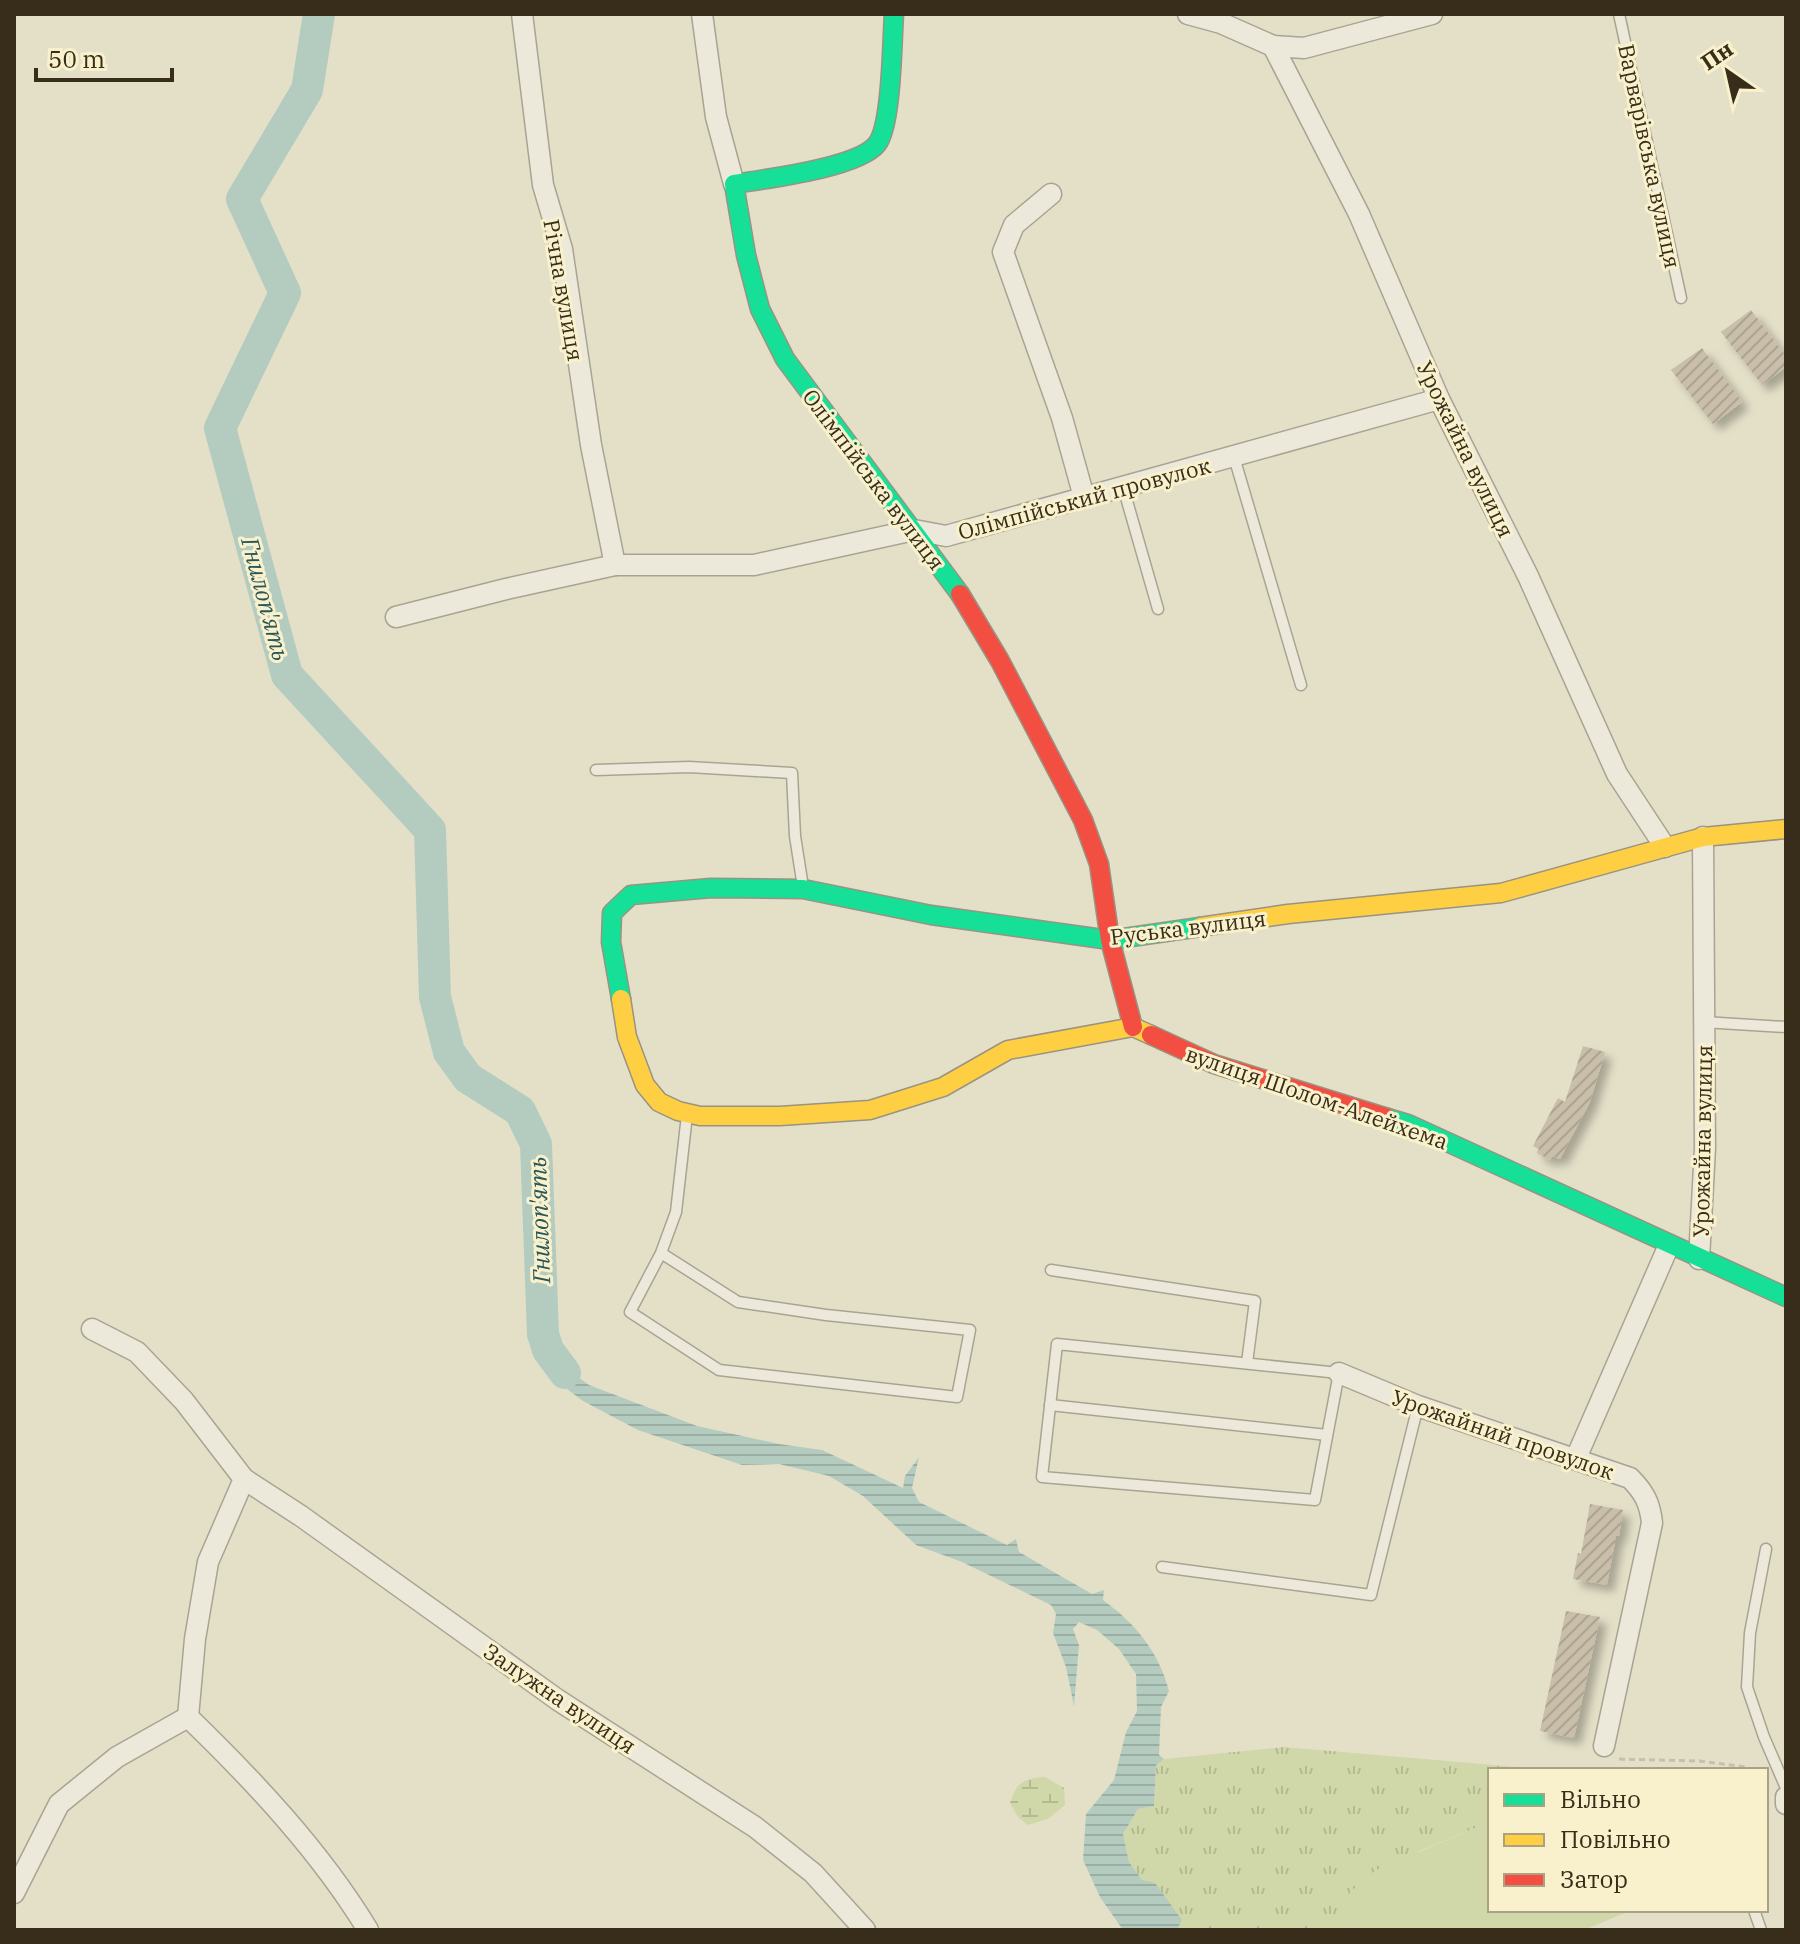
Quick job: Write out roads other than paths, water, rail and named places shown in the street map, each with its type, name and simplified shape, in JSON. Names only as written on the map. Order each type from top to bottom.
[{"type":"street","name":"Річна вулиця","points":[[522,14],[543,185],[562,249],[591,445],[615,565]]},
{"type":"street","points":[[702,14],[716,117],[734,184],[836,163],[863,155],[877,143],[882,134],[894,14]]},
{"type":"street","points":[[1188,14],[1221,23],[1273,46],[1304,48],[1432,14]]},
{"type":"street","name":"Урожайна вулиця","points":[[1273,46],[1359,214],[1439,399],[1528,576],[1617,774],[1665,847]]},
{"type":"street","name":"Олімпійська вулиця","points":[[734,184],[746,255],[760,309],[785,359],[960,594],[1000,661],[1083,820],[1099,864],[1110,940],[1133,1027]]},
{"type":"street","points":[[1051,194],[1014,225],[1003,252],[1062,418],[1084,497]]},
{"type":"street","name":"Олімпійський провулок","points":[[396,617],[615,565],[754,565],[914,530],[946,536],[1439,399]]},
{"type":"street","name":"Руська вулиця","points":[[803,889],[931,915],[1110,940],[1288,914],[1501,893],[1703,837],[1786,829]]},
{"type":"street","name":"Урожайна вулиця","points":[[1699,1259],[1705,1148],[1703,837]]},
{"type":"street","points":[[803,889],[711,888],[631,895],[612,913],[611,942],[627,1037],[645,1085],[659,1102],[700,1116],[780,1116],[870,1110],[943,1087],[1008,1050],[1133,1027]]},
{"type":"street","name":"вулиця Шолом-Алейхема","points":[[1133,1027],[1214,1064],[1408,1124],[1786,1297]]},
{"type":"street","points":[[1576,1458],[1669,1245]]},
{"type":"street","name":"Залужна вулиця","points":[[92,1329],[137,1352],[184,1401],[244,1479],[301,1516],[558,1700],[755,1827],[813,1873],[865,1930]]},
{"type":"street","name":"Урожайний провулок","points":[[1339,1373],[1418,1406],[1630,1478],[1643,1492],[1651,1507],[1650,1534],[1604,1746]]},
{"type":"street","points":[[188,1717],[195,1639],[208,1562],[244,1479]]},
{"type":"street","points":[[14,1893],[59,1804],[117,1757],[188,1717]]},
{"type":"street","points":[[188,1717],[223,1751],[298,1835],[344,1890],[368,1930]]},
{"type":"street","points":[[1786,1797],[1786,1804]]},
{"type":"lane","name":"Варварівська вулиця","points":[[1619,14],[1681,298]]},
{"type":"lane","points":[[1234,457],[1301,685]]},
{"type":"lane","points":[[1123,487],[1158,609]]},
{"type":"lane","points":[[596,770],[689,767],[792,773],[795,836],[803,889]]},
{"type":"lane","name":"Урожайна вулиця","points":[[1703,1022],[1786,1027]]},
{"type":"lane","points":[[661,1253],[738,1302],[970,1330],[957,1397],[719,1370],[630,1312],[661,1253],[676,1212],[687,1113]]},
{"type":"lane","points":[[1051,1270],[1255,1301],[1247,1363]]},
{"type":"lane","points":[[1057,1344],[1247,1363],[1339,1373],[1315,1500],[1042,1477],[1057,1344]]},
{"type":"lane","points":[[1050,1405],[1327,1435]]},
{"type":"lane","points":[[1162,1567],[1371,1595],[1418,1406]]},
{"type":"lane","points":[[1766,1549],[1750,1633],[1747,1687],[1786,1788]]},
{"type":"waterway","name":"Гнилоп'ять","points":[[319,14],[307,90],[242,199],[285,293],[220,428],[287,675],[430,830],[435,997],[449,1052],[468,1078],[520,1111],[536,1144],[543,1334],[548,1350],[565,1373]]}]
